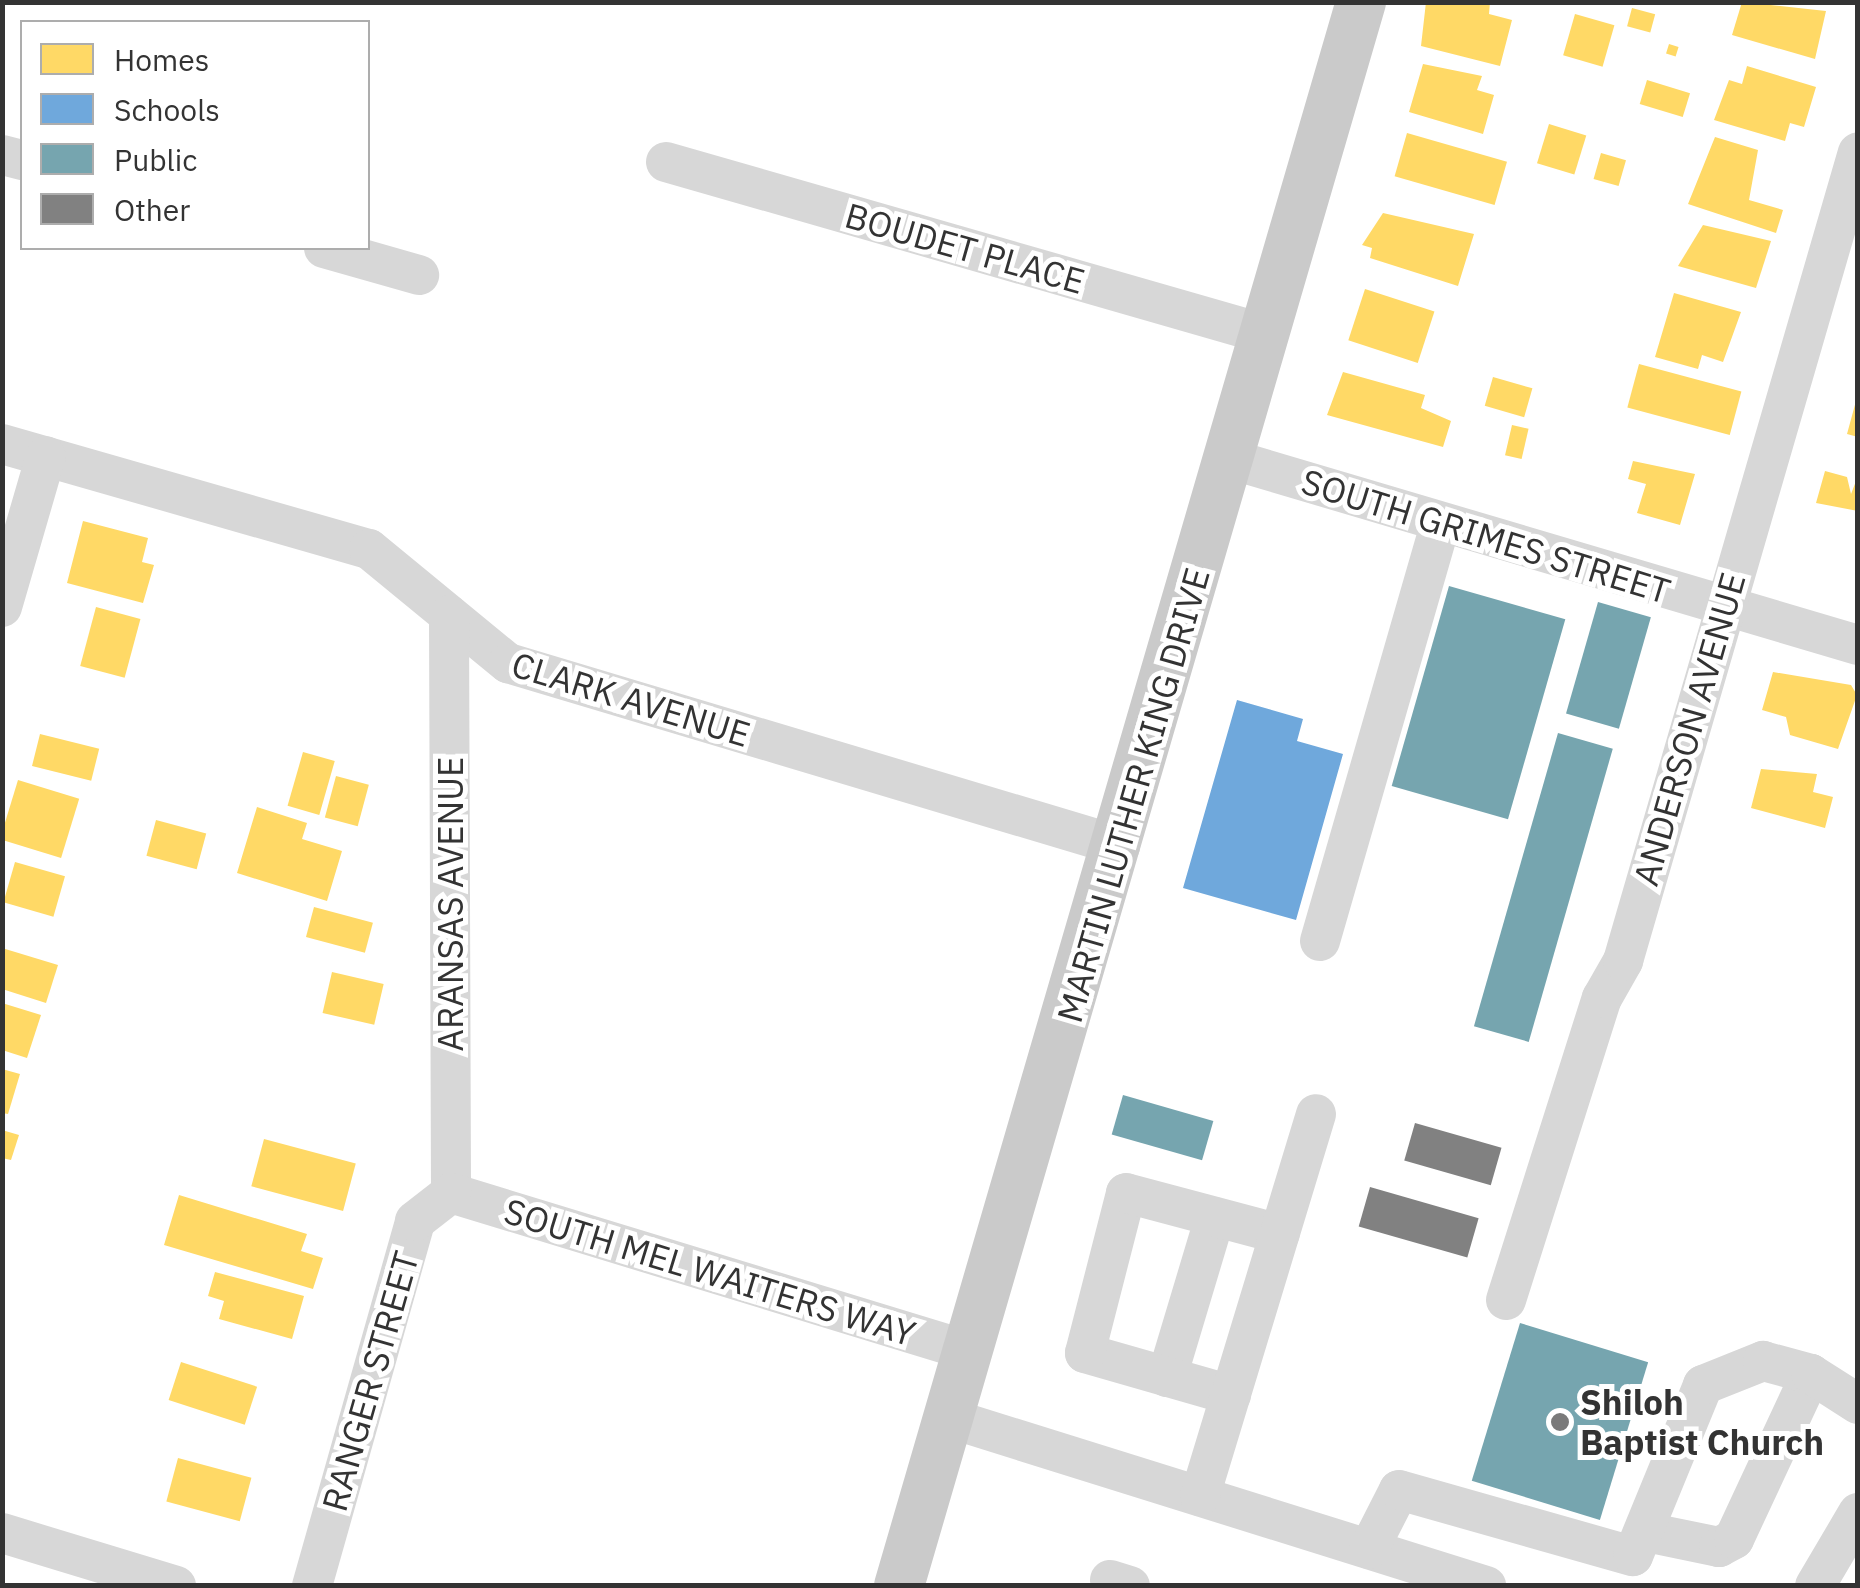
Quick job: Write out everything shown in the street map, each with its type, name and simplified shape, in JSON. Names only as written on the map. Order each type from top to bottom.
[{"type":"main road","name":"MARTIN LUTHER KING DRIVE","points":[[900,1586],[1120,846],[1362,2]]},
{"type":"street","name":"ANDERSON AVENUE","points":[[1506,1300],[1602,998],[1623,961],[1858,152]]},
{"type":"street","name":"BOUDET PLACE","points":[[666,162],[1265,334]]},
{"type":"street","points":[[331,250],[418,275]]},
{"type":"street","name":"CLARK AVENUE","points":[[2,444],[369,549],[449,615],[484,650],[539,674],[1120,846]]},
{"type":"street","points":[[2,606],[46,456]]},
{"type":"street","name":"SOUTH GRIMES STREET","points":[[1230,459],[1858,645]]},
{"type":"street","points":[[1320,941],[1441,523]]},
{"type":"street","name":"ARANSAS AVENUE","points":[[449,615],[451,1193]]},
{"type":"street","points":[[1200,1496],[1316,1114]]},
{"type":"street","points":[[1231,1395],[1085,1352],[1126,1192],[1280,1234]]},
{"type":"street","name":"SOUTH MEL WAITERS WAY","points":[[451,1193],[969,1351]]},
{"type":"street","name":"RANGER STREET","points":[[312,1586],[415,1221],[451,1193]]},
{"type":"street","points":[[1167,1377],[1216,1217]]},
{"type":"street","points":[[1634,1546],[1703,1385],[1718,1375],[1763,1360],[1811,1374],[1858,1404]]},
{"type":"street","points":[[1369,1549],[1398,1490],[1634,1546],[1719,1548],[1734,1539],[1811,1374]]},
{"type":"street","points":[[949,1418],[1486,1586]]},
{"type":"street","points":[[1815,1586],[1858,1513]]},
{"type":"street","points":[[2,1533],[176,1586]]},
{"type":"building: Homes","points":[[1426,2],[1490,2],[1489,14],[1512,20],[1500,66],[1421,46]]},
{"type":"building: Homes","points":[[1742,2],[1826,11],[1815,59],[1732,35]]},
{"type":"building: Homes","points":[[1632,8],[1655,14],[1650,33],[1627,26]]},
{"type":"building: Homes","points":[[1575,14],[1614,25],[1603,67],[1563,55]]},
{"type":"building: Homes","points":[[1669,44],[1679,47],[1676,56],[1666,54]]},
{"type":"building: Homes","points":[[1423,64],[1482,76],[1477,90],[1494,95],[1483,134],[1409,112]]},
{"type":"building: Homes","points":[[1747,66],[1816,87],[1804,127],[1790,123],[1785,141],[1714,120],[1729,80],[1742,84]]},
{"type":"building: Homes","points":[[1647,80],[1690,93],[1683,117],[1640,104]]},
{"type":"building: Homes","points":[[1549,124],[1586,135],[1574,175],[1537,163]]},
{"type":"building: Homes","points":[[1407,133],[1507,162],[1495,205],[1395,176]]},
{"type":"building: Homes","points":[[1715,137],[1758,150],[1749,200],[1783,210],[1776,233],[1688,204]]},
{"type":"building: Homes","points":[[1601,153],[1626,160],[1619,186],[1594,179]]},
{"type":"building: Homes","points":[[1383,213],[1474,234],[1458,286],[1370,258],[1372,248],[1362,245]]},
{"type":"building: Homes","points":[[1703,225],[1771,241],[1756,288],[1678,266]]},
{"type":"building: Homes","points":[[1365,289],[1434,312],[1418,363],[1348,340]]},
{"type":"building: Homes","points":[[1674,293],[1741,312],[1723,362],[1702,355],[1698,369],[1655,357]]},
{"type":"building: Homes","points":[[1639,364],[1741,391],[1730,435],[1627,407]]},
{"type":"building: Homes","points":[[1343,372],[1425,395],[1421,408],[1451,421],[1443,447],[1327,415]]},
{"type":"building: Homes","points":[[1493,377],[1532,388],[1524,417],[1485,406]]},
{"type":"building: Homes","points":[[1858,401],[1858,437],[1847,434]]},
{"type":"building: Homes","points":[[1512,425],[1529,429],[1522,459],[1505,455]]},
{"type":"building: Homes","points":[[1633,461],[1695,474],[1680,525],[1637,513],[1646,484],[1628,479]]},
{"type":"building: Homes","points":[[1825,471],[1847,477],[1851,494],[1858,476],[1858,511],[1816,503]]},
{"type":"building: Homes","points":[[83,521],[148,538],[142,562],[154,565],[143,603],[67,583]]},
{"type":"building: Homes","points":[[96,607],[140,619],[125,678],[80,666]]},
{"type":"building: Homes","points":[[1773,672],[1851,685],[1857,695],[1838,749],[1790,735],[1786,717],[1762,710]]},
{"type":"building: Homes","points":[[40,734],[99,749],[91,781],[32,766]]},
{"type":"building: Homes","points":[[303,752],[335,761],[319,815],[288,806]]},
{"type":"building: Homes","points":[[1761,769],[1817,774],[1813,792],[1833,797],[1825,828],[1751,808]]},
{"type":"building: Homes","points":[[336,776],[369,785],[358,826],[325,818]]},
{"type":"building: Homes","points":[[18,780],[79,799],[61,858],[2,840]]},
{"type":"building: Homes","points":[[257,807],[307,823],[302,839],[342,851],[327,901],[237,873]]},
{"type":"building: Homes","points":[[156,820],[206,833],[197,869],[146,856]]},
{"type":"building: Homes","points":[[15,862],[65,876],[53,917],[3,902]]},
{"type":"building: Homes","points":[[314,907],[373,923],[365,953],[306,937]]},
{"type":"building: Homes","points":[[2,948],[58,965],[46,1003],[2,989]]},
{"type":"building: Homes","points":[[332,972],[384,984],[374,1025],[323,1013]]},
{"type":"building: Homes","points":[[2,1003],[41,1015],[27,1058],[2,1050]]},
{"type":"building: Homes","points":[[2,1069],[20,1074],[8,1114],[2,1113]]},
{"type":"building: Homes","points":[[2,1130],[19,1135],[11,1160],[2,1158]]},
{"type":"building: Homes","points":[[264,1139],[356,1164],[343,1211],[251,1186]]},
{"type":"building: Homes","points":[[179,1195],[307,1234],[301,1251],[323,1258],[313,1289],[164,1245]]},
{"type":"building: Homes","points":[[215,1272],[304,1296],[292,1339],[219,1319],[224,1301],[208,1296]]},
{"type":"building: Homes","points":[[181,1362],[257,1387],[245,1425],[169,1400]]},
{"type":"building: Homes","points":[[178,1458],[251,1478],[240,1521],[166,1501]]},
{"type":"building: Schools","points":[[1237,700],[1303,719],[1297,741],[1343,754],[1296,920],[1183,888]]},
{"type":"building: Public","points":[[1449,586],[1565,619],[1508,819],[1392,786]]},
{"type":"building: Public","points":[[1598,602],[1651,617],[1619,729],[1566,714]]},
{"type":"building: Public","points":[[1558,733],[1613,749],[1529,1042],[1474,1026]]},
{"type":"building: Public","points":[[1123,1095],[1213,1121],[1202,1160],[1112,1134]]},
{"type":"building: Public","name":"Shiloh Baptist Church","points":[[1520,1323],[1648,1362],[1600,1520],[1472,1481]]},
{"type":"building: Other","points":[[1415,1123],[1502,1148],[1491,1185],[1404,1160]]},
{"type":"building: Other","points":[[1370,1187],[1479,1218],[1467,1258],[1359,1226]]},
{"type":"place","name":"Shiloh Baptist Church","points":[[1560,1422]]}]
